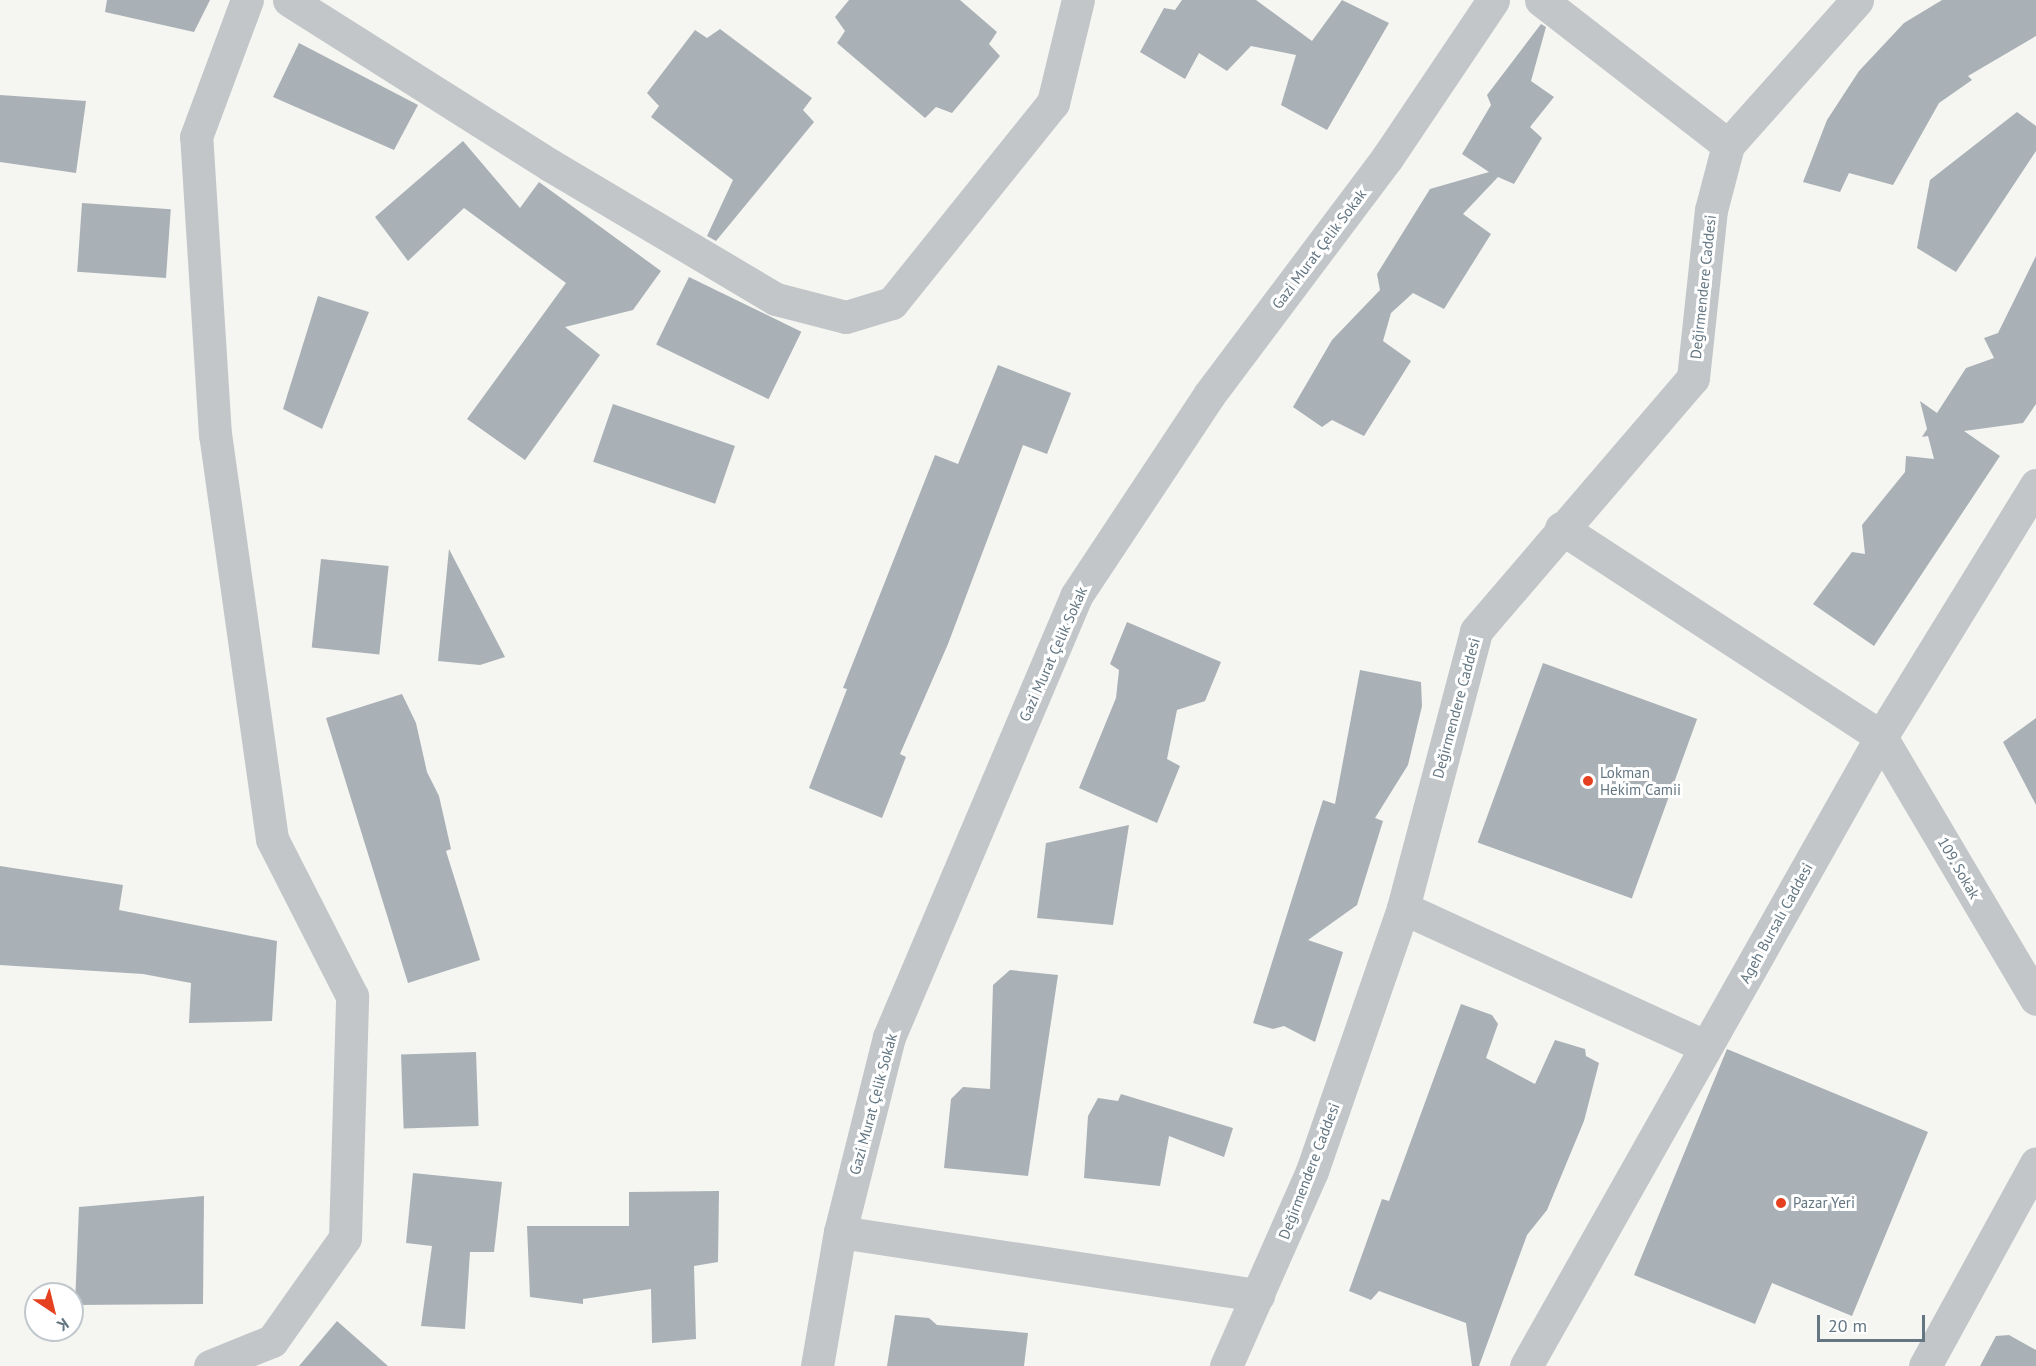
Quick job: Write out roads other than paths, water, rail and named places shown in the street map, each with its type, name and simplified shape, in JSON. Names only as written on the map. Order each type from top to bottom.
[{"type":"street","points":[[210,1366],[272,1341],[345,1238],[350,1077],[352,996],[272,839],[215,435],[196,137],[247,0]]},
{"type":"street","points":[[289,0],[550,165],[776,299],[846,317],[892,303],[1053,103],[1078,0]]},
{"type":"street","name":"Gazi Murat Çelik Sokak","points":[[817,1366],[840,1232],[889,1037],[1076,596],[1209,395],[1387,158],[1493,0]]},
{"type":"street","points":[[1540,0],[1728,145]]},
{"type":"street","name":"Değirmendere Caddesi","points":[[1226,1366],[1312,1171],[1403,908],[1476,631],[1693,378],[1711,210],[1728,145],[1857,0]]},
{"type":"street","name":"Ageh Bursalı Caddesi","points":[[1526,1366],[1881,737],[2036,485]]},
{"type":"street","points":[[1562,528],[1881,737]]},
{"type":"street","name":"109. Sokak","points":[[1881,737],[2036,999]]},
{"type":"street","points":[[1403,908],[1706,1047]]},
{"type":"street","points":[[1925,1366],[2036,1163]]},
{"type":"street","points":[[840,1232],[1258,1294]]},
{"type":"place","name":"Lokman Hekim Camii","points":[[1588,781]]},
{"type":"place","name":"Pazar Yeri","points":[[1781,1203]]}]
